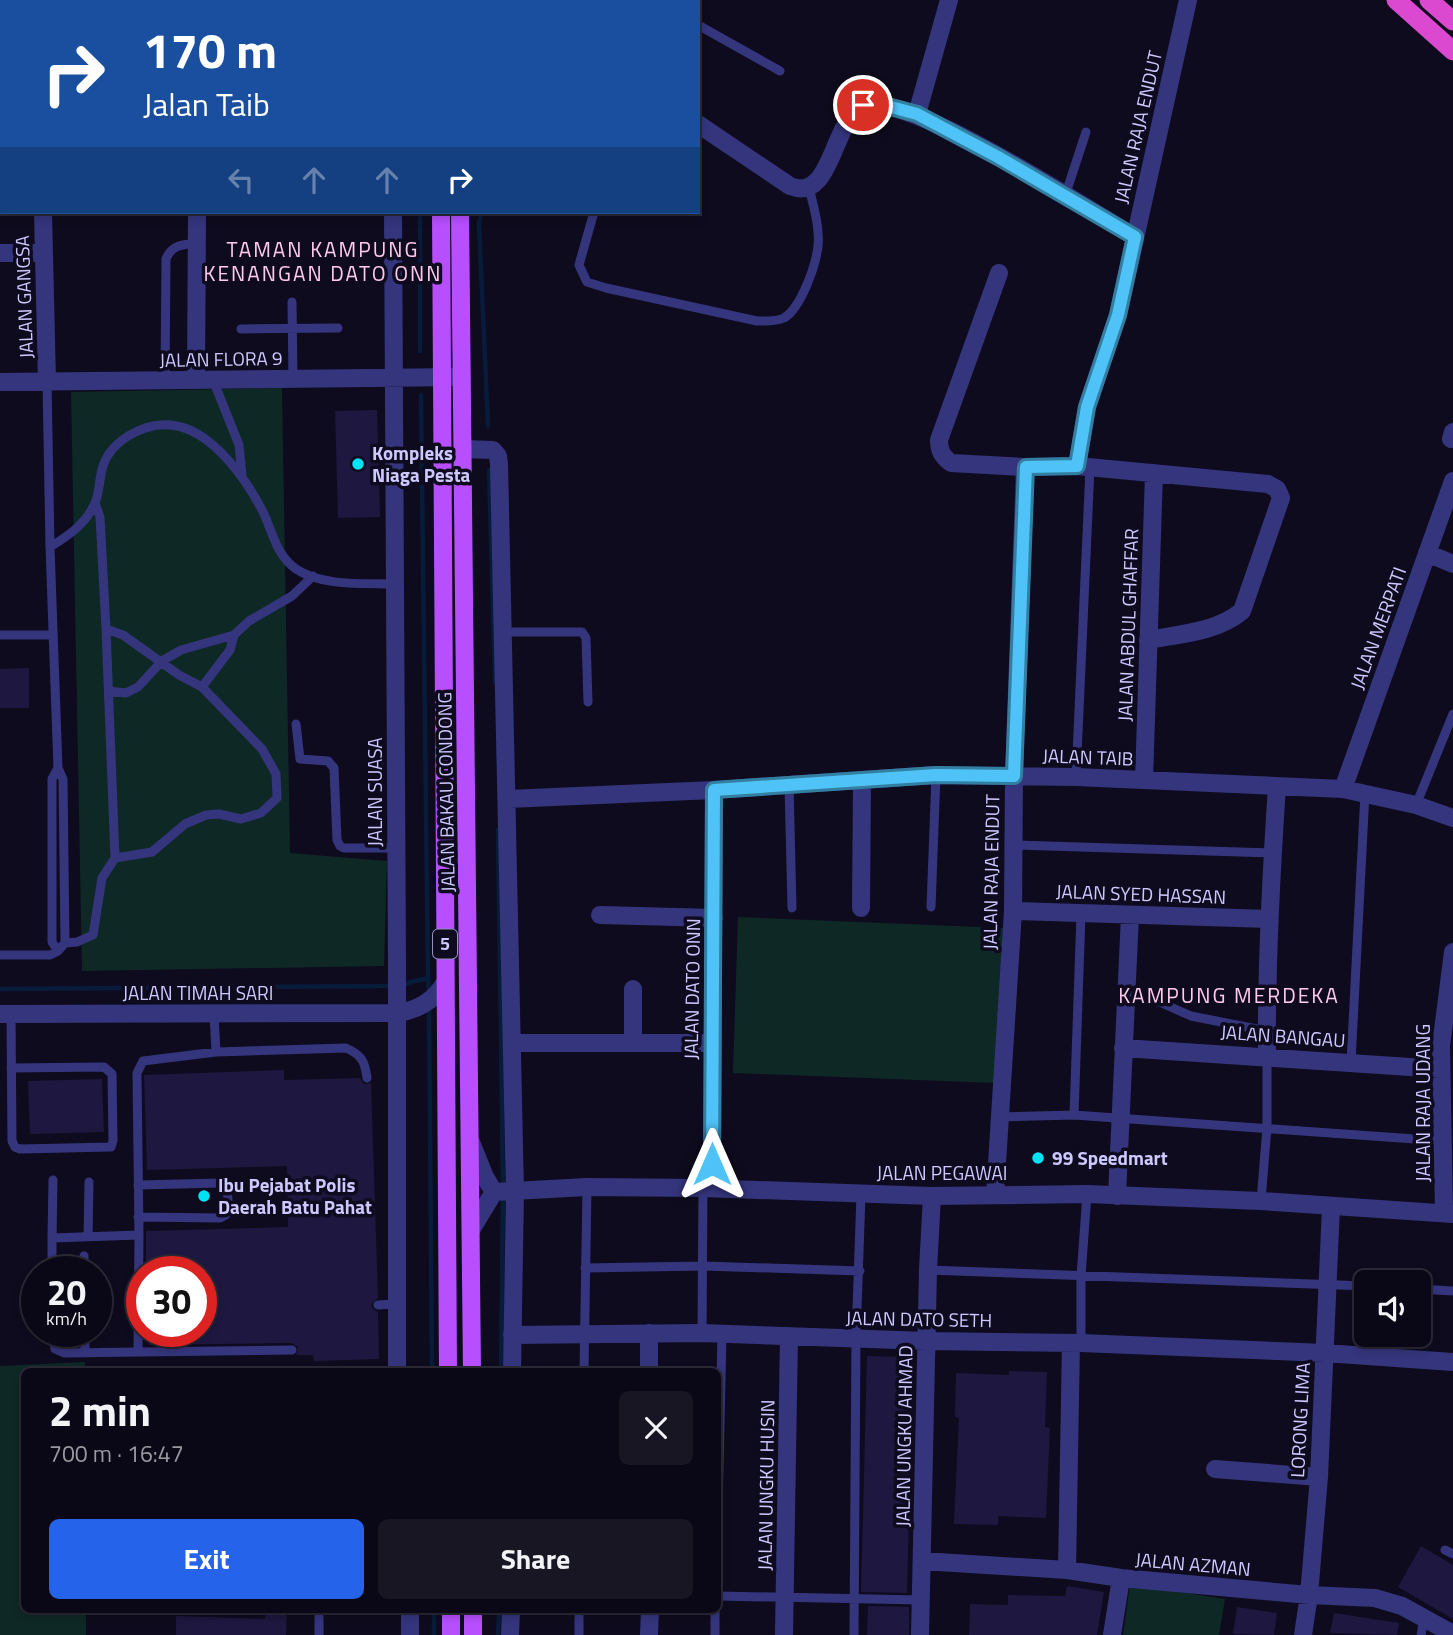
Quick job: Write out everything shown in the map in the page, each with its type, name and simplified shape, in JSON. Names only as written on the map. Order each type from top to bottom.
[{"type":"highway","points":[[1396,0],[1453,51]]},
{"type":"highway","points":[[1429,0],[1453,21]]},
{"type":"main road","name":"JALAN BAKAU CONDONG","points":[[441,214],[441,989],[449,1368]]},
{"type":"main road","name":"JALAN BAKAU CONDONG","points":[[460,214],[472,1368]]},
{"type":"main road","points":[[451,1613],[451,1635]]},
{"type":"main road","points":[[473,1613],[473,1635]]},
{"type":"street","points":[[917,114],[949,0]]},
{"type":"street","name":"JALAN RAJA ENDUT","points":[[1084,467],[1087,407],[1118,315],[1188,0]]},
{"type":"street","points":[[700,125],[799,190],[814,183],[850,118],[863,105],[880,104],[917,114],[998,157],[1135,237]]},
{"type":"street","name":"JALAN GANGSA","points":[[43,214],[47,382]]},
{"type":"street","points":[[197,214],[205,380]]},
{"type":"street","name":"JALAN SUASA","points":[[393,214],[397,994],[404,1012],[386,1305],[396,1368]]},
{"type":"street","points":[[0,253],[43,253]]},
{"type":"street","points":[[999,273],[939,440],[939,450],[951,463],[1084,467],[1268,484],[1277,489],[1281,498],[1242,611],[1217,626],[1148,640]]},
{"type":"street","name":"JALAN FLORA 9","points":[[0,382],[462,377]]},
{"type":"street","points":[[463,449],[493,450],[498,456],[512,1043],[505,1192],[512,1368]]},
{"type":"street","name":"JALAN RAJA ENDUT","points":[[995,1195],[1013,911],[1014,776],[1026,467]]},
{"type":"street","name":"JALAN ABDUL GHAFFAR","points":[[1144,780],[1154,472]]},
{"type":"street","name":"JALAN MERPATI","points":[[1343,789],[1453,481]]},
{"type":"street","points":[[1427,553],[1453,564]]},
{"type":"street","name":"JALAN TAIB","points":[[508,799],[714,790],[936,775],[1076,777],[1343,789],[1416,806],[1453,818]]},
{"type":"street","points":[[861,908],[862,780]]},
{"type":"street","points":[[1267,1055],[1269,919],[1277,786]]},
{"type":"street","name":"JALAN DATO ONN","points":[[708,1188],[714,790]]},
{"type":"street","name":"JALAN SYED HASSAN","points":[[1013,911],[1269,919]]},
{"type":"street","points":[[600,915],[714,918]]},
{"type":"street","points":[[1116,1196],[1129,915]]},
{"type":"street","name":"JALAN RAJA UDANG","points":[[1449,1213],[1440,1069],[1447,1046],[1453,953]]},
{"type":"street","points":[[404,1012],[441,989]]},
{"type":"street","points":[[633,989],[633,1043]]},
{"type":"street","name":"JALAN TIMAH SARI","points":[[5,1014],[404,1012]]},
{"type":"street","points":[[512,1043],[712,1043]]},
{"type":"street","name":"JALAN BANGAU","points":[[1124,1048],[1267,1055],[1440,1069]]},
{"type":"street","points":[[470,1138],[477,1158],[505,1192]]},
{"type":"street","name":"JALAN PEGAWAI","points":[[505,1192],[587,1187],[708,1188],[932,1196],[1087,1194],[1261,1201],[1449,1213]]},
{"type":"street","points":[[471,1230],[505,1192]]},
{"type":"street","name":"JALAN UNGKU AHMAD","points":[[920,1635],[932,1196]]},
{"type":"street","name":"LORONG LIMA","points":[[1303,1635],[1319,1477],[1331,1207]]},
{"type":"street","points":[[649,1333],[649,1368]]},
{"type":"street","name":"JALAN DATO SETH","points":[[512,1335],[702,1333],[1076,1343],[1325,1353],[1453,1362]]},
{"type":"street","name":"JALAN UNGKU HUSIN","points":[[784,1635],[789,1336]]},
{"type":"street","points":[[1067,1570],[1076,1343]]},
{"type":"street","points":[[1215,1469],[1319,1477]]},
{"type":"street","name":"JALAN AZMAN","points":[[922,1561],[1067,1570],[1121,1578],[1309,1595],[1375,1598],[1402,1606],[1422,1627],[1453,1634]]},
{"type":"street","points":[[1112,1635],[1121,1578]]},
{"type":"street","points":[[410,1613],[410,1635]]},
{"type":"street","points":[[510,1635],[511,1613]]},
{"type":"street","points":[[649,1635],[650,1613]]},
{"type":"lane","points":[[700,27],[780,71]]},
{"type":"lane","points":[[1065,196],[1086,132]]},
{"type":"lane","points":[[593,214],[579,265],[587,282],[757,321],[775,321],[797,306],[818,245],[814,183]]},
{"type":"lane","points":[[165,380],[166,259],[170,250],[178,245],[197,243]]},
{"type":"lane","points":[[292,303],[293,379]]},
{"type":"lane","points":[[241,328],[338,328]]},
{"type":"lane","points":[[205,380],[239,445],[242,476]]},
{"type":"lane","points":[[47,382],[58,768],[52,779],[52,942],[62,947]]},
{"type":"lane","points":[[50,547],[83,523],[95,503],[103,466],[111,448],[131,434],[153,425],[171,425],[190,430],[205,439],[242,476],[264,514],[281,554],[297,569],[336,582],[396,584]]},
{"type":"lane","points":[[1076,777],[1084,467]]},
{"type":"lane","points":[[0,955],[50,955],[62,947],[93,935],[102,878],[115,858],[100,517],[95,503]]},
{"type":"lane","points":[[109,691],[126,693],[138,687],[162,661],[181,650],[234,635],[250,621],[292,596],[313,576]]},
{"type":"lane","points":[[106,629],[122,635],[178,674],[202,687],[262,749],[276,774],[277,797],[261,813],[241,819],[219,814],[206,815],[186,824],[152,852],[115,858]]},
{"type":"lane","points":[[503,632],[582,632],[586,638],[588,702]]},
{"type":"lane","points":[[0,635],[53,635]]},
{"type":"lane","points":[[202,687],[230,650],[234,635]]},
{"type":"lane","points":[[1416,806],[1453,714]]},
{"type":"lane","points":[[296,724],[300,759],[328,761],[334,768],[337,840],[340,846],[396,848]]},
{"type":"lane","points":[[931,907],[936,775]]},
{"type":"lane","points":[[789,785],[792,908]]},
{"type":"lane","points":[[1351,1062],[1365,793]]},
{"type":"lane","points":[[1013,845],[1273,853]]},
{"type":"lane","points":[[1074,1115],[1081,914]]},
{"type":"lane","points":[[1156,1000],[1191,1016],[1267,1031]]},
{"type":"lane","points":[[5,1014],[12,1068],[12,1141],[15,1147],[111,1147],[112,1074],[109,1069],[12,1068]]},
{"type":"lane","points":[[214,1014],[216,1052]]},
{"type":"lane","points":[[138,1352],[136,1085],[139,1067],[143,1061],[216,1052],[346,1048],[363,1059],[367,1078]]},
{"type":"lane","points":[[1261,1201],[1267,1127],[1267,1055]]},
{"type":"lane","points":[[1000,1116],[1074,1115],[1443,1141]]},
{"type":"lane","points":[[52,1256],[53,1180]]},
{"type":"lane","points":[[88,1236],[89,1182]]},
{"type":"lane","points":[[138,1185],[221,1183],[228,1191],[226,1215],[220,1218],[138,1217]]},
{"type":"lane","points":[[584,1368],[587,1187]]},
{"type":"lane","points":[[702,1333],[708,1188]]},
{"type":"lane","points":[[854,1635],[860,1194]]},
{"type":"lane","points":[[1076,1343],[1087,1194]]},
{"type":"lane","points":[[52,1238],[139,1235]]},
{"type":"lane","points":[[585,1268],[704,1266],[860,1271]]},
{"type":"lane","points":[[928,1270],[1354,1285]]},
{"type":"lane","points":[[1431,1290],[1453,1291]]},
{"type":"lane","points":[[721,1379],[722,1334]]},
{"type":"lane","points":[[55,1347],[59,1352],[85,1353],[292,1350]]},
{"type":"lane","points":[[85,1347],[85,1353]]},
{"type":"lane","points":[[721,1596],[921,1600]]},
{"type":"lane","points":[[579,1613],[579,1635]]},
{"type":"lane","points":[[715,1613],[715,1635]]},
{"type":"lane","points":[[319,1617],[319,1635]]},
{"type":"green space","points":[[282,388],[290,853],[387,861],[384,966],[82,971],[71,392]]},
{"type":"green space","points":[[738,917],[1003,928],[996,1083],[733,1073]]},
{"type":"green space","points":[[85,1362],[85,1368],[21,1368],[21,1613],[86,1613],[86,1635],[0,1635],[0,1366]]},
{"type":"green space","points":[[1130,1584],[1225,1599],[1219,1635],[1123,1635]]},
{"type":"building","name":"Kompleks Niaga Pesta","points":[[377,410],[380,517],[338,518],[335,411]]},
{"type":"building","points":[[29,668],[29,708],[0,708],[0,669]]},
{"type":"building","points":[[284,1070],[284,1080],[360,1078],[364,1084],[371,1083],[378,1298],[371,1305],[378,1312],[379,1359],[314,1361],[313,1355],[296,1355],[298,1347],[292,1343],[217,1344],[217,1256],[146,1256],[146,1231],[288,1227],[287,1166],[147,1170],[144,1075]]},
{"type":"building","points":[[102,1079],[104,1132],[30,1134],[28,1081]]},
{"type":"building","points":[[867,1356],[913,1357],[907,1593],[861,1592]]},
{"type":"building","points":[[1009,1371],[1047,1372],[1045,1427],[1050,1428],[1046,1518],[998,1516],[998,1525],[954,1524],[959,1418],[955,1417],[956,1373],[1009,1375]]},
{"type":"building","points":[[1421,1546],[1453,1565],[1453,1619],[1398,1587]]},
{"type":"building","points":[[1067,1586],[1104,1592],[1097,1635],[969,1635],[970,1604],[1008,1605],[1008,1595],[1065,1596]]},
{"type":"building","points":[[868,1606],[909,1607],[909,1635],[867,1635]]},
{"type":"building","points":[[1237,1607],[1277,1613],[1274,1635],[1233,1634]]},
{"type":"building","points":[[265,1613],[287,1613],[286,1635],[176,1635],[176,1616],[265,1619]]},
{"type":"building","points":[[1334,1613],[1399,1623],[1397,1635],[1330,1633]]},
{"type":"waterway","points":[[420,214],[420,351]]},
{"type":"waterway","points":[[481,214],[488,426]]},
{"type":"waterway","points":[[403,984],[428,978],[421,395]]},
{"type":"waterway","points":[[489,470],[495,682]]},
{"type":"waterway","points":[[498,830],[503,1186]]},
{"type":"waterway","points":[[428,978],[429,995]]},
{"type":"waterway","points":[[0,989],[391,986]]},
{"type":"waterway","points":[[429,1007],[432,1368]]},
{"type":"waterway","points":[[501,1368],[503,1194]]},
{"type":"waterway","points":[[434,1613],[434,1635]]},
{"type":"waterway","points":[[498,1635],[499,1613]]},
{"type":"place","name":"Kompleks Niaga Pesta","points":[[358,464]]},
{"type":"place","name":"99 Speedmart","points":[[1038,1158]]},
{"type":"place","name":"Ibu Pejabat Polis Daerah Batu Pahat","points":[[204,1196]]},
{"type":"district","name":"TAMAN KAMPUNG KENANGAN DATO ONN","points":[[323,262]]},
{"type":"district","name":"KAMPUNG MERDEKA","points":[[1229,996]]},
{"type":"route","points":[[712,1164],[714,790],[936,775],[1014,776],[1026,467],[1077,466],[1087,407],[1118,315],[1135,237],[998,157],[917,114],[880,104],[863,105]]}]
